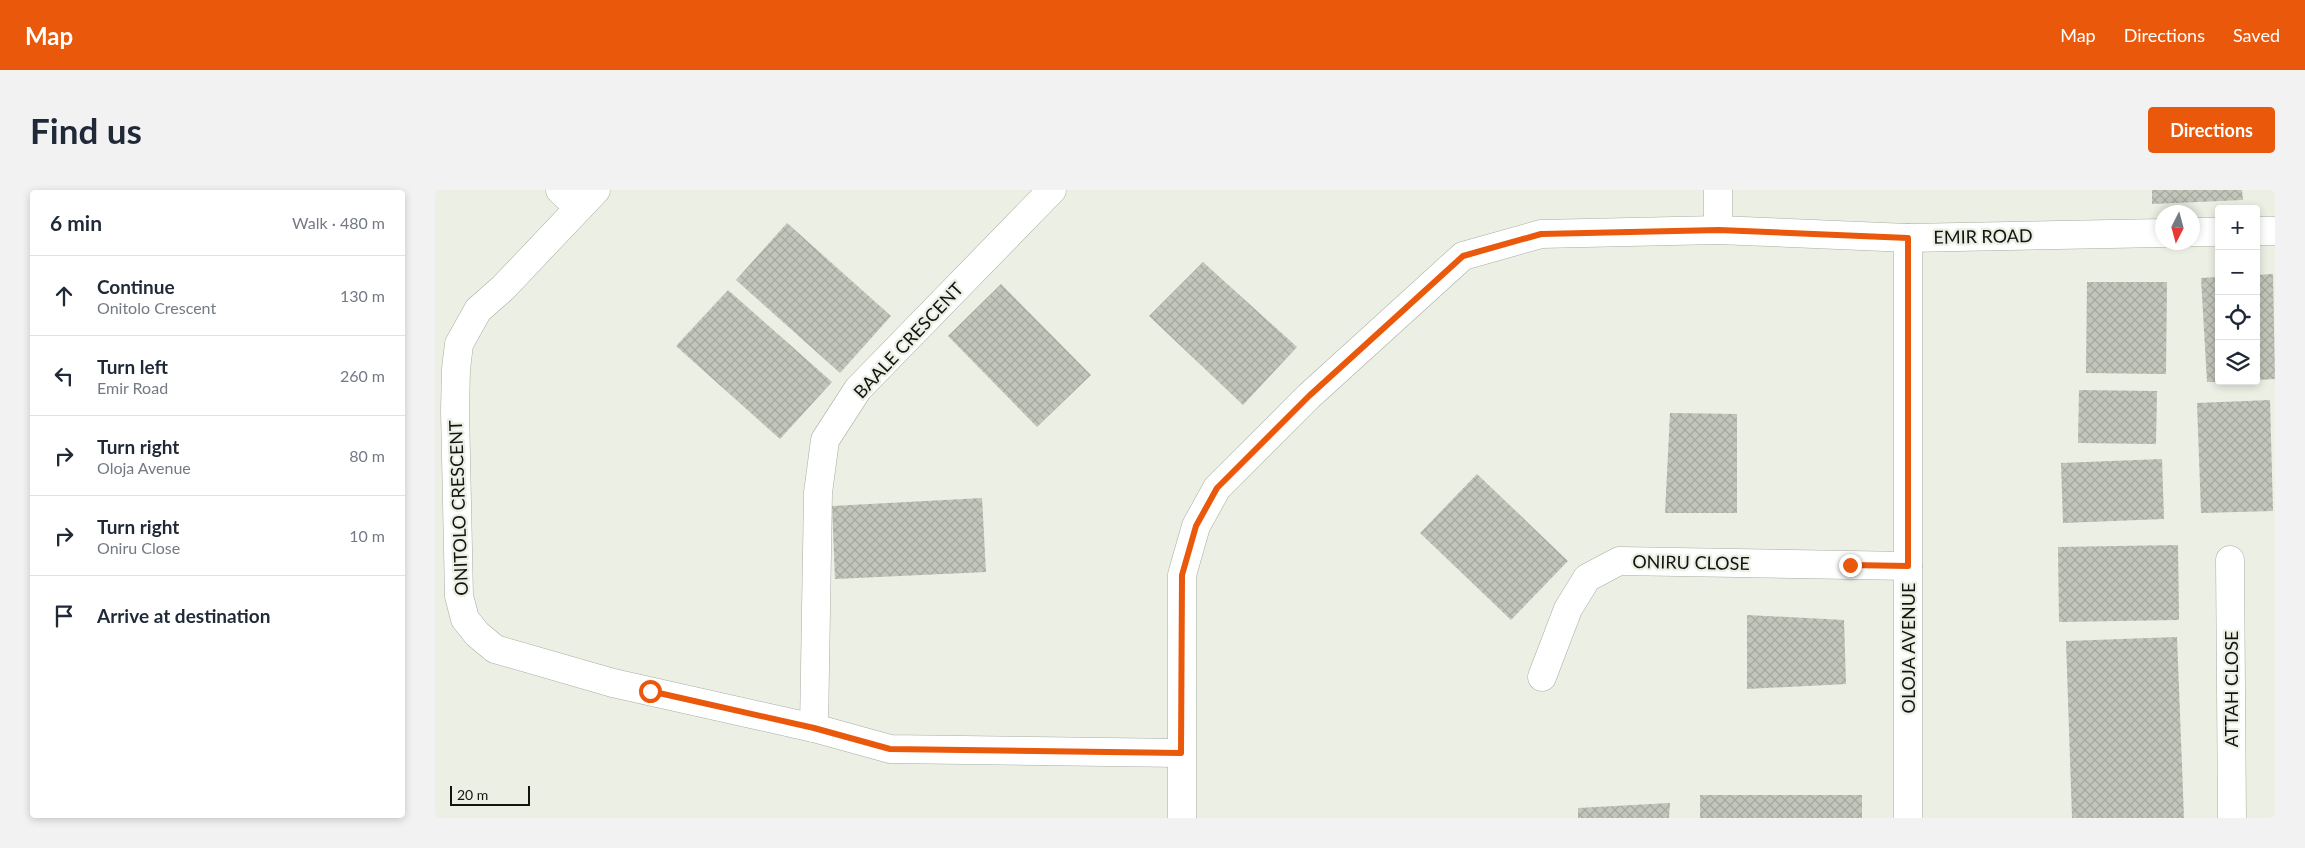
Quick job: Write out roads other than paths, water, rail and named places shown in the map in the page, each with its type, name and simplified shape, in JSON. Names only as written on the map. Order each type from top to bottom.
[{"type":"street","name":"BAALE CRESCENT","points":[[814,728],[818,492],[825,440],[859,389],[1052,190]]},
{"type":"street","points":[[1718,190],[1719,230]]},
{"type":"street","name":"ONITOLO CRESCENT","points":[[578,196],[503,288],[478,310],[459,344],[455,410],[459,596],[465,619],[477,634],[495,649],[613,683],[814,728],[890,749],[1181,753]]},
{"type":"street","name":"EMIR ROAD","points":[[1182,818],[1182,575],[1196,526],[1217,488],[1309,396],[1463,256],[1541,234],[1719,230],[1908,238],[2155,233]]},
{"type":"street","points":[[2260,231],[2275,230]]},
{"type":"street","points":[[2200,232],[2215,232]]},
{"type":"street","name":"OLOJA AVENUE","points":[[1908,238],[1908,818]]},
{"type":"street","name":"ATTAH CLOSE","points":[[2231,560],[2232,818]]},
{"type":"street","name":"ONIRU CLOSE","points":[[1542,677],[1568,609],[1587,578],[1619,561],[1908,566]]}]
